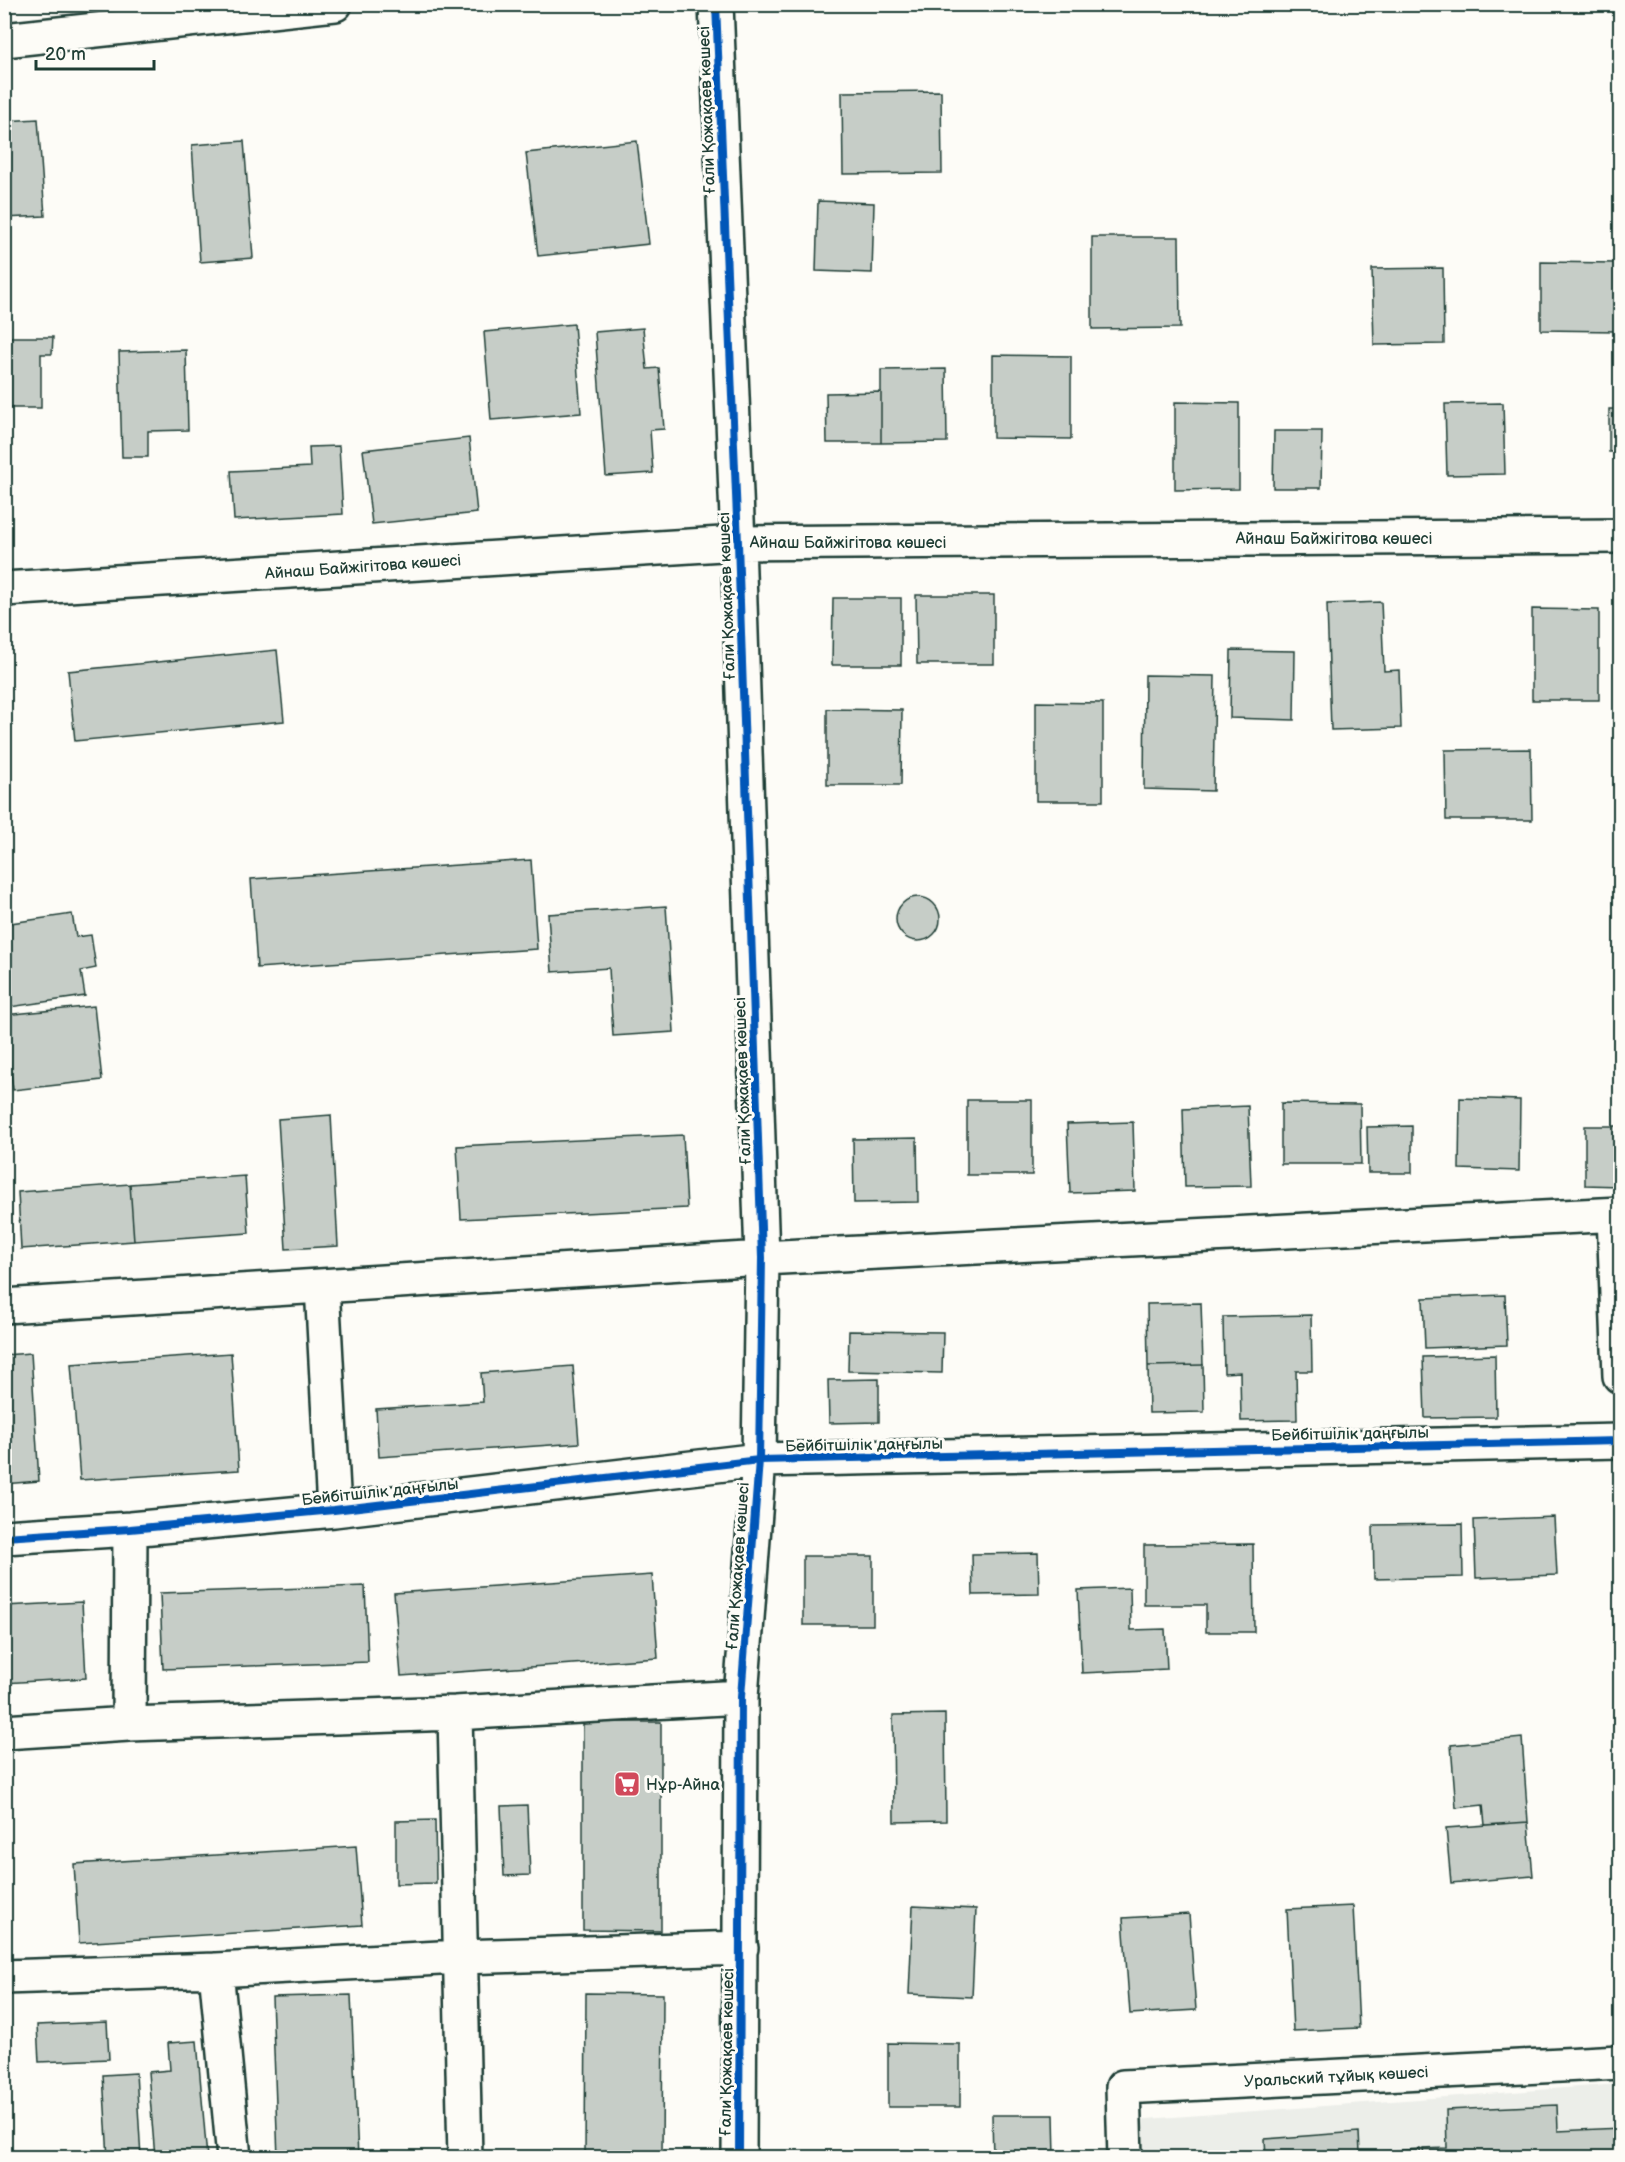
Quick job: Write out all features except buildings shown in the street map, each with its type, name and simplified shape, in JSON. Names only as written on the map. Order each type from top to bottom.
[{"type":"street","points":[[4,40],[335,4]]},
{"type":"street","name":"Ғали Қожақаев көшесі","points":[[716,4],[738,543],[762,1258],[759,1460],[741,1697],[739,2157]]},
{"type":"street","name":"Айнаш Байжігітова көшесі","points":[[4,589],[738,543],[1620,536]]},
{"type":"street","points":[[4,1306],[762,1258],[1617,1214],[1620,1376]]},
{"type":"street","points":[[322,1286],[334,1510]]},
{"type":"street","name":"Бейбітшілік даңғылы","points":[[4,1537],[130,1529],[334,1510],[759,1460],[1620,1441]]},
{"type":"street","points":[[129,1724],[130,1529]]},
{"type":"street","points":[[4,1732],[129,1724],[455,1713],[741,1697]]},
{"type":"street","points":[[455,1713],[465,2157]]},
{"type":"street","points":[[4,1977],[216,1970],[459,1957],[741,1948]]},
{"type":"street","points":[[216,1970],[234,2157]]},
{"type":"street","name":"Уральский тұйық көшесі","points":[[1125,2157],[1123,2086],[1620,2062]]},
{"type":"shaded area","points":[[1620,2084],[1620,2157],[1135,2157],[1133,2120]]},
{"type":"cycle path","points":[[716,4],[738,543],[762,1258],[759,1460],[741,1697],[739,2158]]},
{"type":"cycle path","points":[[4,1537],[130,1529],[334,1510],[759,1460],[1620,1441]]},
{"type":"place","name":"Нұр-Айна","points":[[627,1784]]}]
